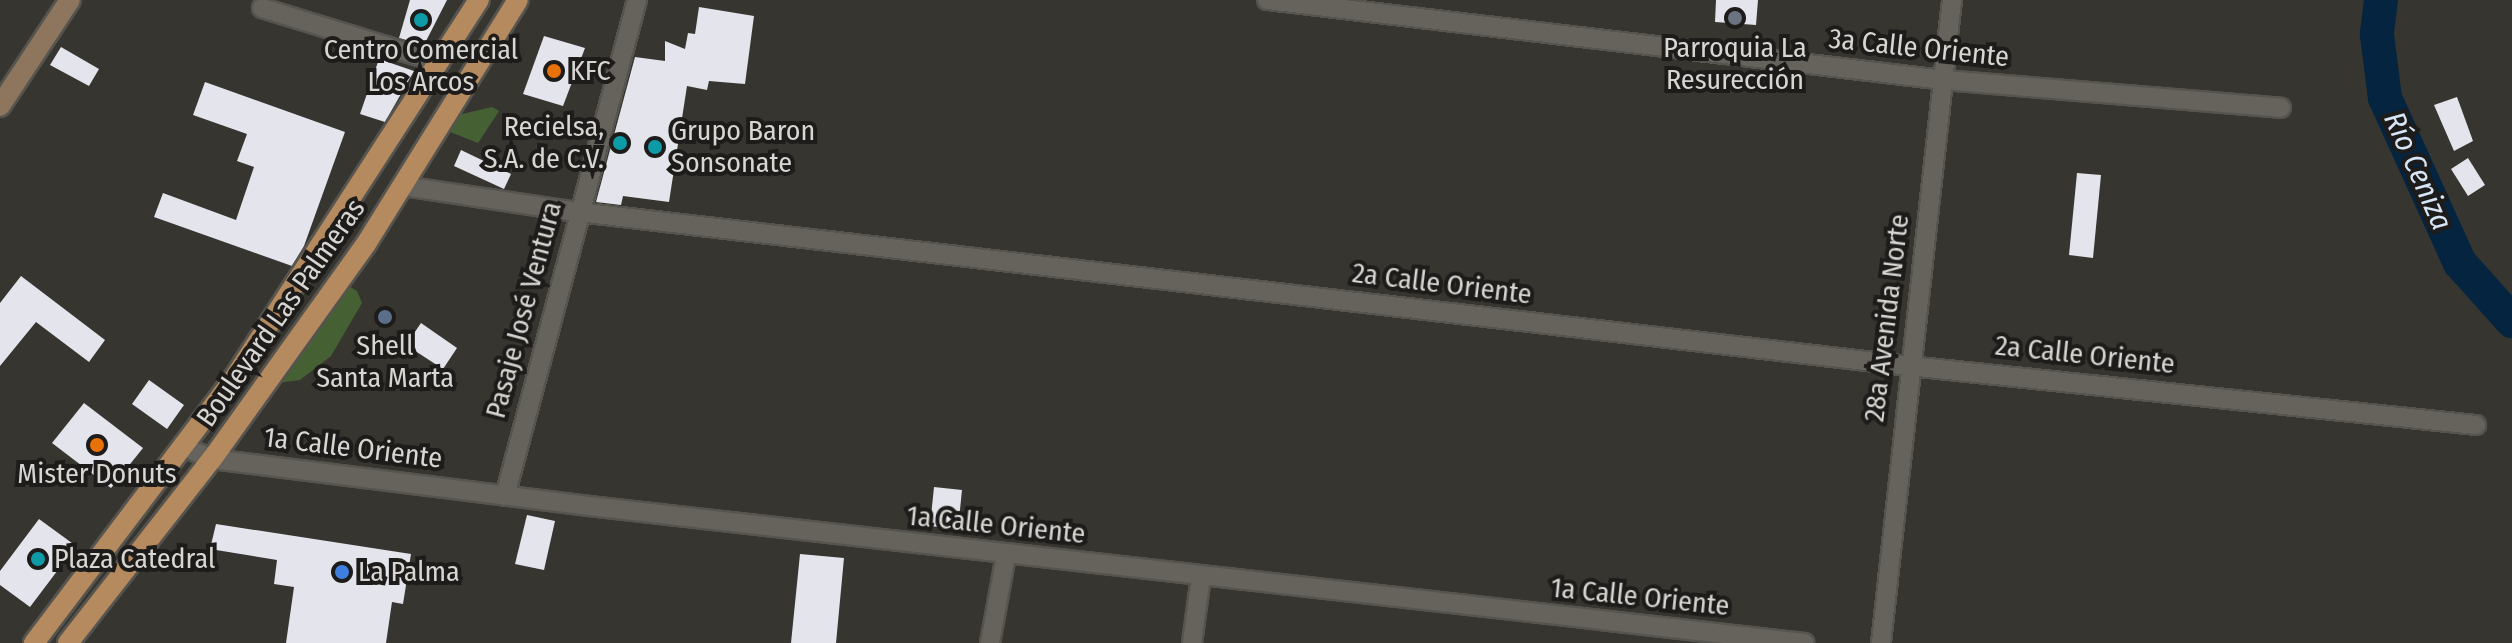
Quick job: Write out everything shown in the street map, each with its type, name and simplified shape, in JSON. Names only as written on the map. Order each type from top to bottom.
[{"type":"main road","points":[[34,643],[184,447],[301,280],[479,0]]},
{"type":"main road","name":"Boulevard Las Palmeras","points":[[68,643],[212,459],[403,186],[518,0]]},
{"type":"street","name":"Pasaje José Ventura","points":[[505,496],[578,212],[637,0]]},
{"type":"street","name":"3a Calle Oriente","points":[[1267,0],[1944,80],[2281,108]]},
{"type":"street","name":"28a Avenida Norte","points":[[1881,643],[1909,366],[1952,0]]},
{"type":"street","points":[[0,106],[64,2]]},
{"type":"street","points":[[261,9],[437,62]]},
{"type":"street","name":"2a Calle Oriente","points":[[403,186],[578,212],[1909,366],[2476,425]]},
{"type":"street","name":"1a Calle Oriente","points":[[184,447],[212,459],[505,496],[1804,643]]},
{"type":"street","points":[[990,643],[1006,555]]},
{"type":"street","points":[[1192,643],[1201,576]]},
{"type":"green space","points":[[492,107],[499,111],[478,143],[450,132],[458,115]]},
{"type":"green space","points":[[347,285],[357,291],[362,303],[331,356],[300,380],[277,383]]},
{"type":"building","name":"Centro Comercial Los Arcos","points":[[410,0],[447,0],[424,45],[399,38]]},
{"type":"building","points":[[1716,0],[1758,0],[1756,25],[1715,22]]},
{"type":"building","points":[[699,7],[754,16],[745,84],[709,81],[707,90],[687,86],[669,202],[623,196],[621,205],[596,202],[635,57],[665,61],[665,41],[685,49],[688,33],[695,34]]},
{"type":"building","name":"KFC","points":[[544,36],[585,48],[563,106],[523,94]]},
{"type":"building","points":[[61,47],[99,69],[89,86],[50,65]]},
{"type":"building","points":[[379,59],[414,71],[385,122],[360,114]]},
{"type":"building","points":[[205,82],[345,132],[304,246],[292,266],[154,217],[163,193],[236,220],[254,167],[237,161],[247,134],[193,115]]},
{"type":"building","points":[[2457,97],[2473,141],[2454,151],[2434,105]]},
{"type":"building","points":[[461,150],[511,174],[504,189],[454,166]]},
{"type":"building","points":[[2468,158],[2485,185],[2468,196],[2451,169]]},
{"type":"building","points":[[2077,173],[2101,175],[2093,258],[2069,255]]},
{"type":"building","points":[[21,276],[105,340],[89,362],[36,322],[0,366],[0,303]]},
{"type":"building","points":[[421,323],[457,348],[443,369],[406,345]]},
{"type":"building","points":[[149,380],[184,405],[167,429],[132,404]]},
{"type":"building","name":"Mister Donuts","points":[[84,403],[143,448],[111,488],[52,443]]},
{"type":"building","points":[[934,487],[962,490],[958,529],[930,526]]},
{"type":"building","points":[[527,515],[555,521],[544,570],[515,564]]},
{"type":"building","name":"Plaza Catedral","points":[[39,519],[76,546],[30,607],[0,585],[0,571]]},
{"type":"building","name":"La Palma","points":[[216,524],[411,554],[403,604],[392,602],[386,643],[286,643],[294,587],[274,584],[277,560],[210,549]]},
{"type":"building","points":[[800,554],[844,558],[836,643],[791,643]]},
{"type":"waterway","name":"Río Ceniza","points":[[2381,0],[2377,35],[2385,98],[2460,263],[2512,321]]},
{"type":"place","name":"Parroquia La Resurección","points":[[1735,18]]},
{"type":"place","name":"Centro Comercial Los Arcos","points":[[421,20]]},
{"type":"place","name":"KFC","points":[[554,71]]},
{"type":"place","name":"Recielsa, S.A. de C.V.","points":[[620,143]]},
{"type":"place","name":"Grupo Baron Sonsonate","points":[[655,147]]},
{"type":"place","name":"Shell Santa Marta","points":[[385,317]]},
{"type":"place","name":"Mister Donuts","points":[[97,445]]},
{"type":"place","name":"Plaza Catedral","points":[[38,559]]},
{"type":"place","name":"La Palma","points":[[342,572]]}]
